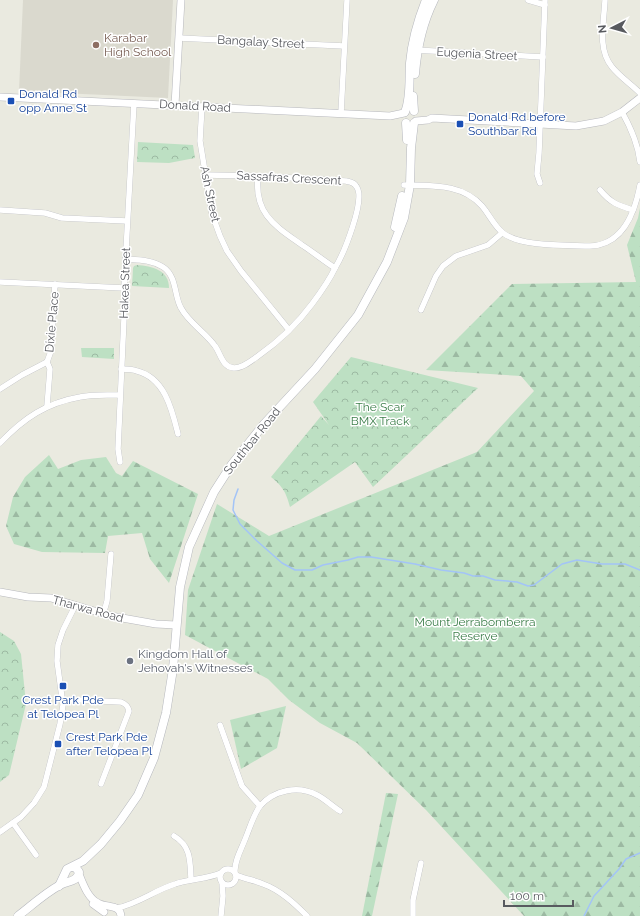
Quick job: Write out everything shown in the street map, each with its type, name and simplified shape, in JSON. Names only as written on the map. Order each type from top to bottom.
[{"type":"main road","name":"Southbar Road","points":[[74,874],[82,861],[100,844],[138,795],[154,758],[167,706],[173,669],[180,586],[189,548],[214,492],[230,466],[264,424],[315,369],[358,315],[387,262],[407,185],[408,134],[413,95],[415,50],[418,22],[426,0]]},
{"type":"main road","name":"Southbar Road","points":[[415,50],[434,0]]},
{"type":"main road","points":[[18,916],[74,874]]},
{"type":"street","points":[[175,105],[181,0]]},
{"type":"street","points":[[341,113],[347,0]]},
{"type":"street","points":[[528,0],[545,3],[540,124],[536,174],[540,183]]},
{"type":"street","points":[[605,0],[603,49],[606,58],[613,68],[640,92]]},
{"type":"street","name":"Bangalay Street","points":[[179,38],[344,46]]},
{"type":"street","name":"Eugenia Street","points":[[415,50],[543,57]]},
{"type":"street","name":"Donald Road","points":[[0,97],[341,113],[410,117],[428,120],[432,118],[576,126],[604,121],[622,112],[640,98]]},
{"type":"street","name":"Hakea Street","points":[[120,462],[118,449],[125,259],[134,103]]},
{"type":"street","name":"Ash Street","points":[[202,106],[200,141],[212,214],[227,251],[241,271],[289,330]]},
{"type":"street","points":[[622,112],[632,129],[640,162]]},
{"type":"street","name":"Sassafras Crescent","points":[[125,259],[153,262],[168,272],[173,283],[177,300],[184,312],[211,340],[224,362],[231,367],[238,367],[246,364],[263,353],[289,330],[311,305],[335,268],[346,246],[354,221],[359,190],[356,185],[346,181],[258,176],[205,175]]},
{"type":"street","points":[[258,176],[258,197],[268,218],[289,236],[335,268]]},
{"type":"street","points":[[407,185],[438,186],[456,189],[471,196],[482,205],[502,233],[518,240],[528,242],[597,246],[616,237],[623,229],[633,210],[640,185]]},
{"type":"street","points":[[600,190],[608,200],[622,207],[633,210]]},
{"type":"street","points":[[0,210],[45,213],[62,218],[127,221]]},
{"type":"street","points":[[421,310],[442,266],[456,256],[488,245],[502,233]]},
{"type":"street","points":[[0,282],[124,288]]},
{"type":"street","name":"Dixie Place","points":[[47,406],[50,387],[50,369],[47,362],[51,351],[54,284]]},
{"type":"street","points":[[0,388],[47,362]]},
{"type":"street","points":[[121,369],[138,371],[150,377],[163,389],[173,412],[178,434]]},
{"type":"street","points":[[0,443],[17,426],[47,406],[81,396],[120,395]]},
{"type":"street","points":[[103,615],[107,601],[111,554]]},
{"type":"street","name":"Tharwa Road","points":[[0,592],[28,597],[51,598],[103,615],[136,621],[176,625]]},
{"type":"street","points":[[0,832],[34,803],[44,787],[60,724],[63,700],[57,661],[58,645],[63,630],[75,606]]},
{"type":"street","points":[[63,700],[121,702],[129,708],[101,784]]},
{"type":"street","points":[[220,725],[242,786],[260,806]]},
{"type":"street","points":[[224,896],[232,884],[237,858],[260,806],[276,794],[283,791],[306,791],[318,795],[340,811]]},
{"type":"street","points":[[13,822],[36,855]]},
{"type":"street","points":[[174,836],[181,840],[190,855],[190,879]]},
{"type":"street","points":[[221,916],[224,896],[221,881],[223,871],[237,858]]},
{"type":"street","points":[[413,916],[413,900],[421,863]]},
{"type":"street","points":[[74,874],[89,900],[106,912],[120,912],[127,906],[164,888],[190,879],[206,877],[230,869],[248,879],[264,884],[287,898],[307,916]]},
{"type":"street","points":[[206,877],[232,884],[248,879]]},
{"type":"shaded area","name":"Karabar High School","points":[[23,0],[173,0],[168,98],[19,91]]},
{"type":"green space","points":[[138,142],[193,145],[195,158],[169,163],[137,162]]},
{"type":"green space","name":"Mount Jerrabomberra Reserve","points":[[640,208],[640,916],[524,916],[426,810],[357,743],[320,723],[289,700],[268,679],[185,635],[188,590],[217,504],[269,536],[477,452],[534,391],[521,376],[426,370],[512,284],[636,282],[627,245],[638,218]]},
{"type":"green space","points":[[137,265],[148,266],[159,270],[166,277],[169,288],[132,286],[133,268]]},
{"type":"green space","points":[[81,348],[114,348],[114,359],[82,357]]},
{"type":"green space","name":"The Scar BMX Track","points":[[351,357],[478,388],[373,487],[355,462],[290,507],[284,490],[271,477],[321,416],[329,425],[313,402]]},
{"type":"green space","points":[[49,455],[58,469],[81,460],[106,457],[116,473],[122,476],[133,461],[198,494],[169,583],[150,559],[142,533],[108,536],[105,553],[42,552],[14,544],[6,526],[13,497],[25,477]]},
{"type":"green space","points":[[0,632],[14,641],[21,654],[26,704],[9,775],[0,782]]},
{"type":"green space","points":[[286,706],[277,748],[241,769],[230,720]]},
{"type":"green space","points":[[386,793],[398,794],[372,916],[362,916]]},
{"type":"waterway","points":[[238,489],[234,500],[233,510],[240,524],[282,563],[295,570],[312,570],[323,565],[358,557],[371,557],[464,573],[473,576],[483,576],[495,580],[517,582],[528,586],[534,585],[562,564],[577,560],[602,564],[625,564],[640,570]]},
{"type":"waterway","points":[[584,916],[594,896],[619,869],[626,859],[640,853]]},
{"type":"place","name":"Karabar High School","points":[[96,45]]},
{"type":"place","name":"Donald Rd opp Anne St","points":[[11,101]]},
{"type":"place","name":"Donald Rd before Southbar Rd","points":[[460,124]]},
{"type":"place","name":"Kingdom Hall of Jehovah's Witnesses","points":[[130,661]]},
{"type":"place","name":"Crest Park Pde at Telopea Pl","points":[[63,686]]},
{"type":"place","name":"Crest Park Pde after Telopea Pl","points":[[58,744]]}]
